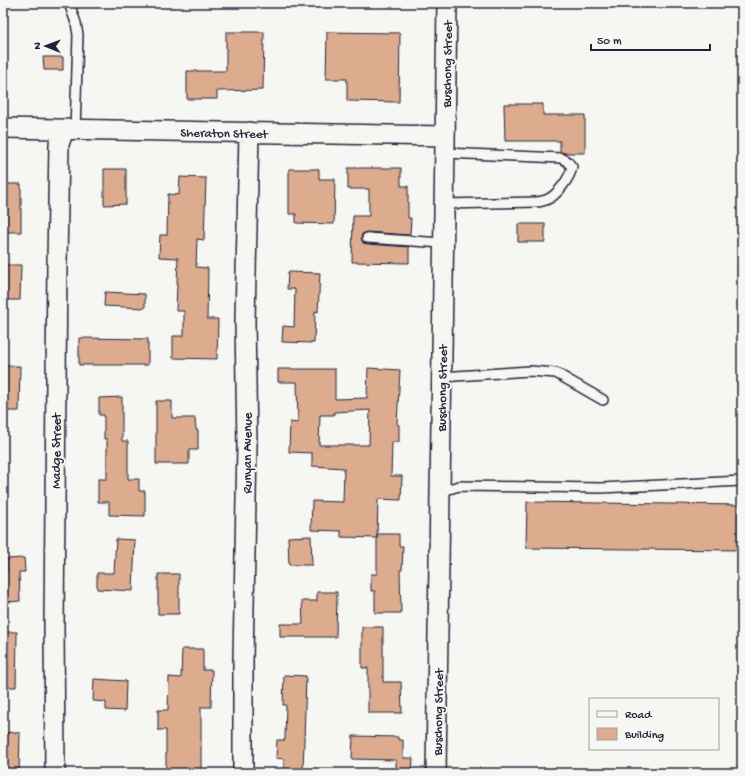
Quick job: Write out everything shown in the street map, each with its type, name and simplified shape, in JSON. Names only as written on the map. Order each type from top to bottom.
[{"type":"street","name":"Buschong Street","points":[[436,773],[447,3]]},
{"type":"street","name":"Sheraton Street","points":[[3,128],[249,132],[444,144]]},
{"type":"street","name":"Madge Street","points":[[56,773],[54,618],[56,270],[59,144],[69,130]]},
{"type":"street","name":"Runyan Avenue","points":[[243,773],[243,660],[247,445],[245,321],[249,132]]},
{"type":"lane","points":[[69,3],[76,23],[78,35],[69,130]]},
{"type":"lane","points":[[444,144],[561,158],[568,161],[572,167],[570,176],[554,194],[546,200],[536,202],[444,204]]},
{"type":"lane","points":[[367,238],[443,242]]},
{"type":"lane","points":[[441,377],[530,371],[556,373],[603,400]]},
{"type":"lane","points":[[440,492],[459,486],[601,488],[742,481]]},
{"type":"building","points":[[226,32],[264,32],[263,90],[217,91],[217,99],[187,99],[187,71],[226,71]]},
{"type":"building","points":[[327,32],[400,33],[399,102],[347,101],[347,79],[326,79]]},
{"type":"building","points":[[43,57],[63,57],[63,70],[44,70]]},
{"type":"building","points":[[504,104],[543,104],[543,115],[585,115],[585,153],[560,152],[560,141],[505,141]]},
{"type":"building","points":[[348,168],[401,168],[401,186],[408,186],[408,218],[411,218],[410,235],[367,232],[362,234],[361,238],[363,243],[367,244],[409,247],[409,263],[352,262],[353,216],[369,216],[369,189],[348,189]]},
{"type":"building","points":[[104,169],[126,169],[126,204],[104,205]]},
{"type":"building","points":[[289,169],[319,169],[319,179],[335,179],[334,224],[296,223],[296,214],[289,214]]},
{"type":"building","points":[[180,177],[206,178],[204,240],[197,239],[196,267],[208,268],[207,319],[218,319],[217,359],[173,358],[173,336],[184,336],[184,311],[176,311],[178,258],[159,257],[160,235],[167,235],[168,194],[179,195]]},
{"type":"building","points":[[3,184],[21,184],[21,232],[3,232]]},
{"type":"building","points":[[518,224],[545,224],[545,242],[518,242]]},
{"type":"building","points":[[3,265],[21,265],[20,300],[3,300]]},
{"type":"building","points":[[288,272],[320,273],[318,312],[315,311],[314,343],[282,342],[283,326],[294,327],[295,289],[287,289]]},
{"type":"building","points":[[105,292],[145,294],[145,308],[104,306]]},
{"type":"building","points":[[79,338],[148,339],[148,365],[79,365]]},
{"type":"building","points":[[3,366],[20,366],[19,411],[3,411]]},
{"type":"building","points":[[368,368],[400,370],[397,424],[399,425],[399,442],[392,442],[391,476],[402,476],[401,500],[378,499],[377,538],[341,537],[341,531],[311,530],[312,501],[343,502],[344,468],[312,466],[312,453],[289,452],[290,422],[298,423],[297,382],[278,382],[278,369],[335,369],[335,399],[367,398]],"holes":[[[370,410],[369,445],[319,445],[320,415],[334,415],[334,412]]]},
{"type":"building","points":[[122,397],[122,441],[128,441],[128,479],[139,479],[139,491],[145,491],[145,516],[109,515],[109,502],[98,502],[98,479],[107,479],[107,439],[104,439],[104,415],[99,415],[99,398]]},
{"type":"building","points":[[156,401],[172,401],[172,418],[195,418],[196,430],[198,430],[198,450],[189,450],[189,464],[156,464]]},
{"type":"building","points":[[527,502],[742,505],[742,550],[526,548]]},
{"type":"building","points":[[377,534],[399,534],[399,546],[403,546],[402,570],[400,570],[401,613],[375,613],[375,591],[371,591],[371,574],[377,574]]},
{"type":"building","points":[[311,536],[312,565],[289,565],[288,537]]},
{"type":"building","points":[[116,539],[135,540],[133,591],[97,589],[97,573],[114,573]]},
{"type":"building","points":[[24,558],[25,572],[19,572],[20,601],[7,602],[7,586],[3,586],[3,571],[7,571],[7,559]]},
{"type":"building","points":[[158,574],[179,574],[179,614],[158,614]]},
{"type":"building","points":[[317,592],[337,592],[336,637],[280,637],[280,624],[303,624],[302,601],[317,601]]},
{"type":"building","points":[[362,627],[383,627],[383,682],[401,682],[402,713],[368,713],[368,668],[362,668]]},
{"type":"building","points":[[3,632],[17,632],[16,687],[3,687]]},
{"type":"building","points":[[182,649],[203,649],[203,670],[212,670],[211,707],[201,707],[201,771],[166,772],[166,730],[158,730],[158,710],[168,710],[169,677],[181,678]]},
{"type":"building","points":[[284,675],[306,676],[303,773],[288,773],[288,770],[284,770],[284,759],[276,758],[277,740],[285,740],[286,705],[283,705]]},
{"type":"building","points":[[94,679],[126,681],[125,711],[106,710],[106,702],[93,701]]},
{"type":"building","points":[[3,732],[20,733],[19,773],[3,773]]},
{"type":"building","points":[[353,736],[398,737],[398,740],[403,740],[403,758],[413,758],[412,773],[396,773],[396,760],[352,759]]}]
